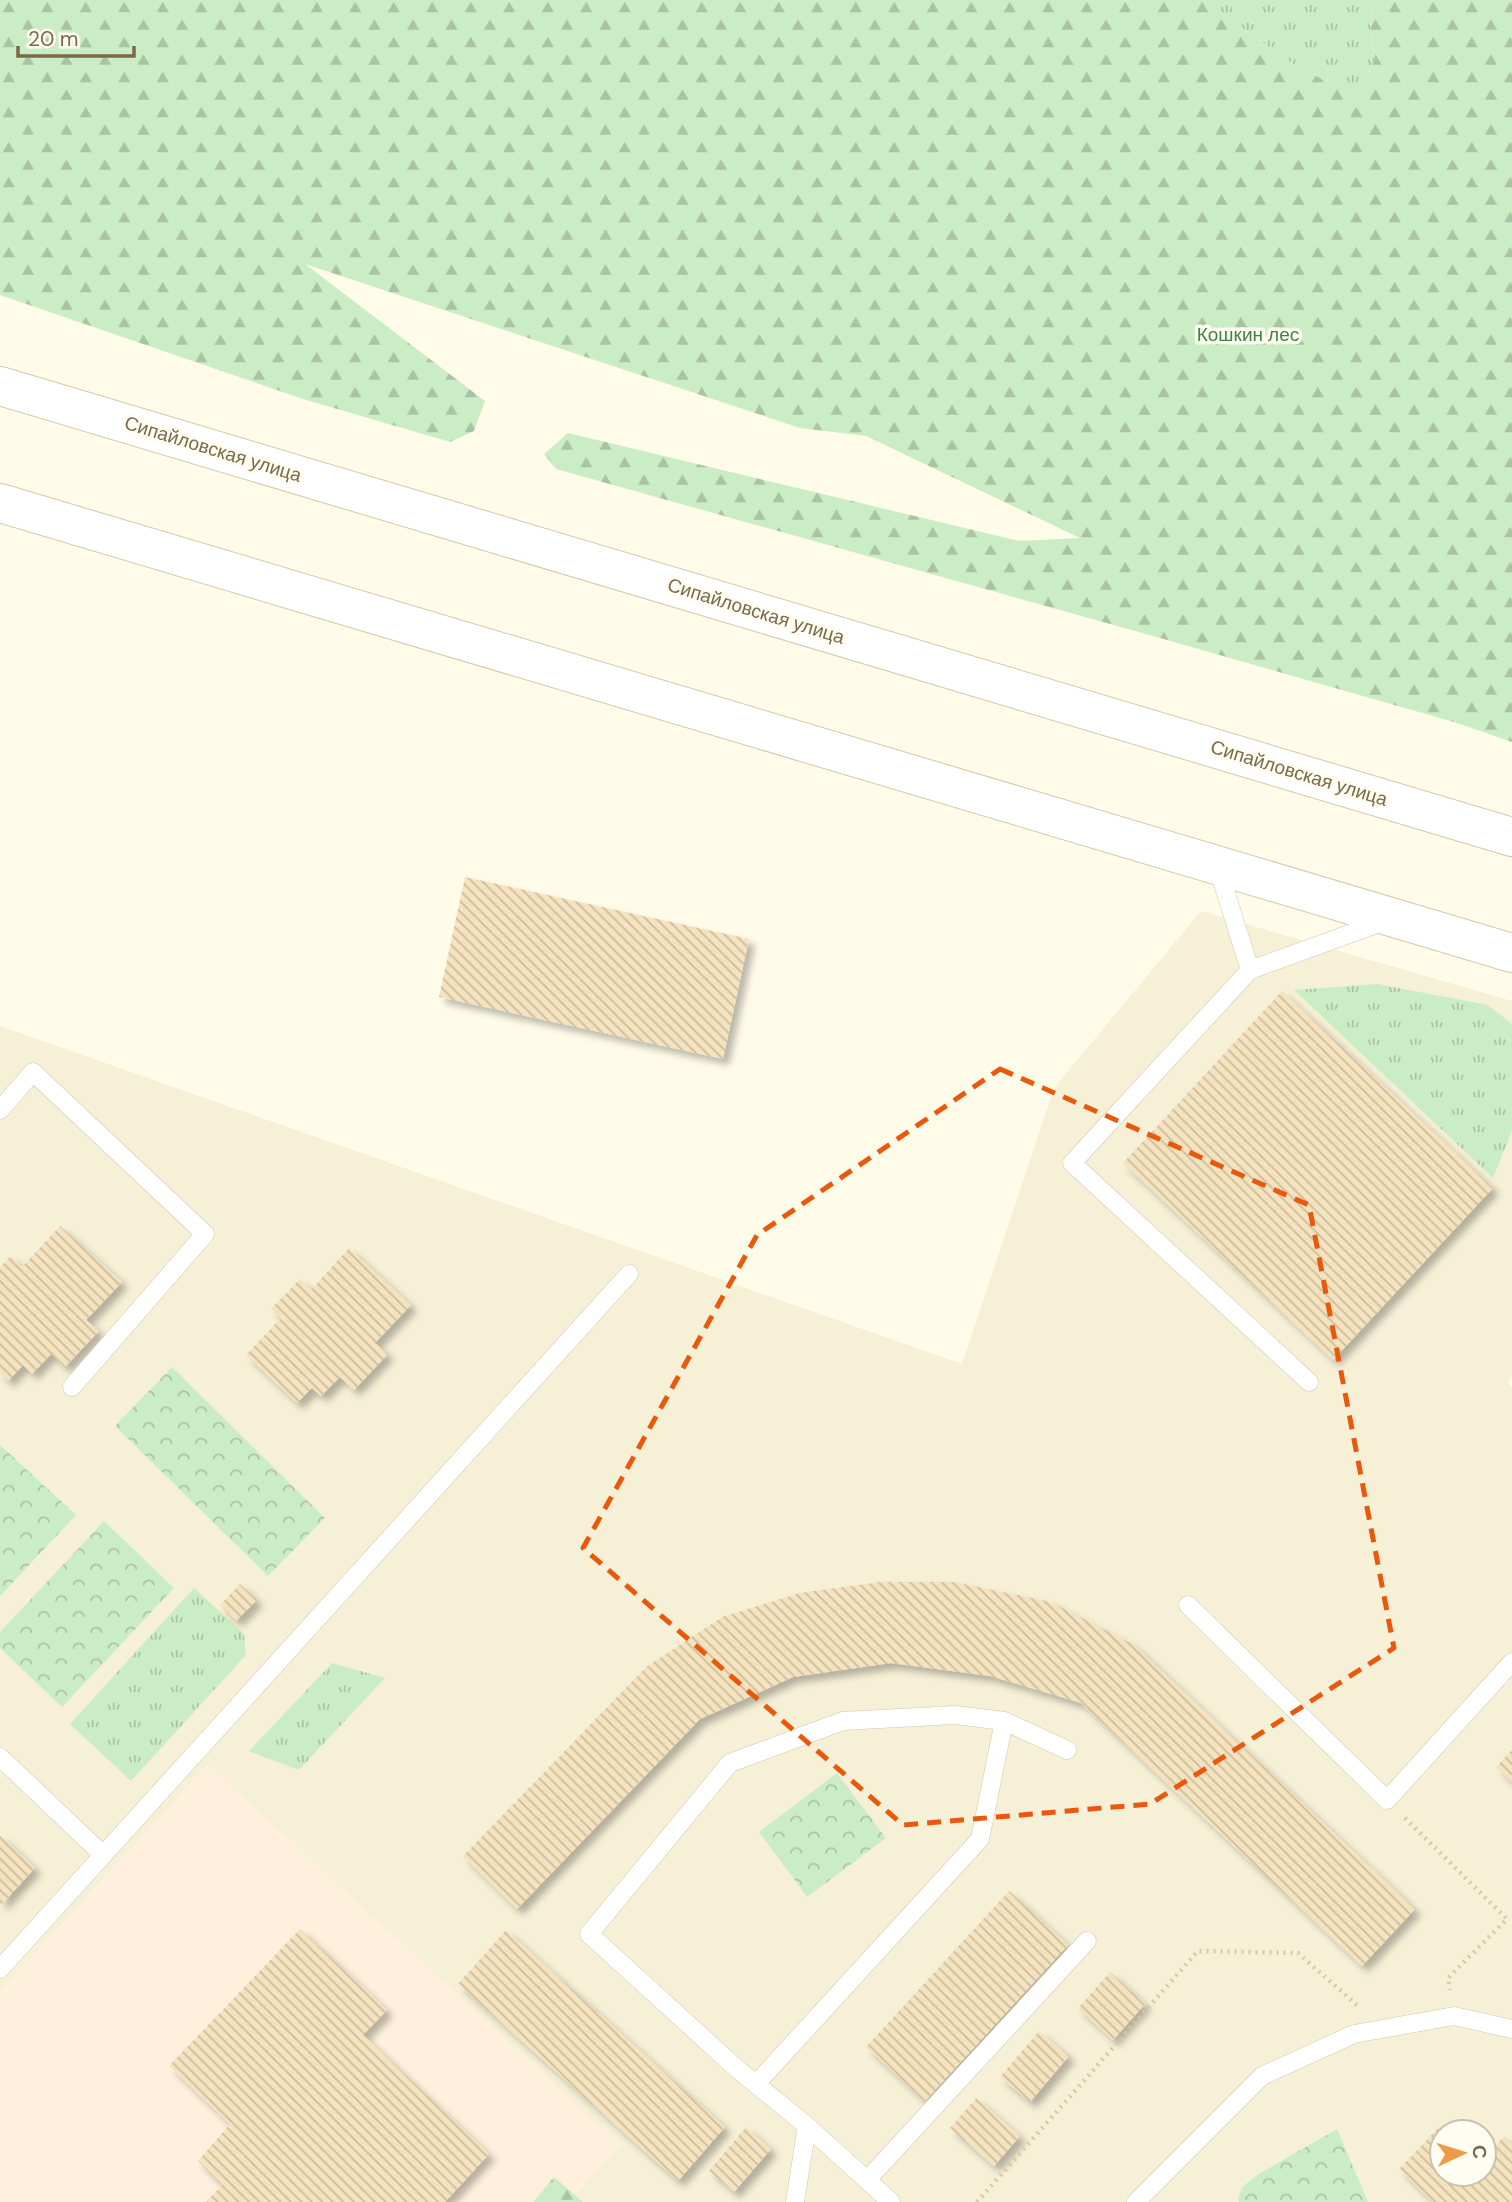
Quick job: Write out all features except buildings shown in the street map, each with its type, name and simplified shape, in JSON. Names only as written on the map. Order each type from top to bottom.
[{"type":"main road","name":"Сипайловская улица","points":[[0,386],[1512,837]]},
{"type":"main road","points":[[0,503],[1512,953]]},
{"type":"lane","points":[[1217,865],[1250,970]]},
{"type":"lane","points":[[1309,1382],[1072,1163],[1250,970],[1394,918]]},
{"type":"lane","points":[[0,1110],[33,1072],[205,1234],[72,1387]]},
{"type":"lane","points":[[0,1969],[629,1274]]},
{"type":"lane","points":[[1188,1605],[1387,1800],[1512,1662]]},
{"type":"lane","points":[[891,2202],[589,1934],[730,1763],[843,1721],[955,1715],[1004,1721],[1067,1749]]},
{"type":"lane","points":[[756,2084],[980,1839],[1004,1721]]},
{"type":"lane","points":[[0,1757],[103,1854]]},
{"type":"lane","points":[[867,2180],[1087,1941]]},
{"type":"lane","points":[[1136,2202],[1262,2076],[1353,2034],[1454,2016],[1512,2029]]},
{"type":"lane","points":[[795,2202],[807,2126]]},
{"type":"path","points":[[1387,1800],[1507,1919],[1448,1978],[1454,2016]]},
{"type":"path","points":[[976,2202],[1198,1951],[1298,1953],[1383,2029]]},
{"type":"highlighted area","points":[[1000,1069],[1309,1205],[1394,1648],[1150,1804],[903,1825],[583,1548],[757,1235]]},
{"type":"shaded area","points":[[1201,911],[1512,1001],[1512,1376],[1508,1383],[1512,1387],[1512,2202],[567,2202],[620,2145],[208,1765],[0,1992],[0,1026],[962,1364],[1054,1088]]},
{"type":"shaded area","points":[[208,1765],[620,2144],[567,2202],[0,2202],[0,1992]]},
{"type":"green space","name":"Кошкин лес","points":[[0,0],[1202,0],[1296,66],[1330,83],[1363,83],[1375,59],[1370,26],[1375,0],[1512,0],[1512,742],[1454,722],[1146,634],[556,469],[544,454],[568,433],[1019,541],[1080,538],[866,436],[800,428],[305,264],[485,401],[474,431],[450,442],[303,399],[0,295]]},
{"type":"green space","points":[[1202,0],[1375,0],[1370,26],[1375,59],[1363,83],[1330,83],[1296,66]]},
{"type":"green space","points":[[1377,984],[1488,1005],[1512,1024],[1512,1131],[1493,1178],[1294,990]]},
{"type":"green space","points":[[172,1367],[325,1518],[268,1576],[115,1426]]},
{"type":"green space","points":[[0,1445],[76,1515],[0,1596]]},
{"type":"green space","points":[[104,1521],[174,1588],[62,1707],[0,1648],[0,1632]]},
{"type":"green space","points":[[194,1588],[244,1634],[246,1655],[131,1781],[70,1724]]},
{"type":"green space","points":[[332,1663],[385,1678],[299,1770],[249,1751]]},
{"type":"green space","points":[[837,1773],[886,1838],[807,1897],[759,1832]]},
{"type":"green space","points":[[1337,2129],[1368,2202],[1239,2202],[1242,2187],[1257,2175]]},
{"type":"green space","points":[[554,2177],[583,2202],[533,2202]]}]
